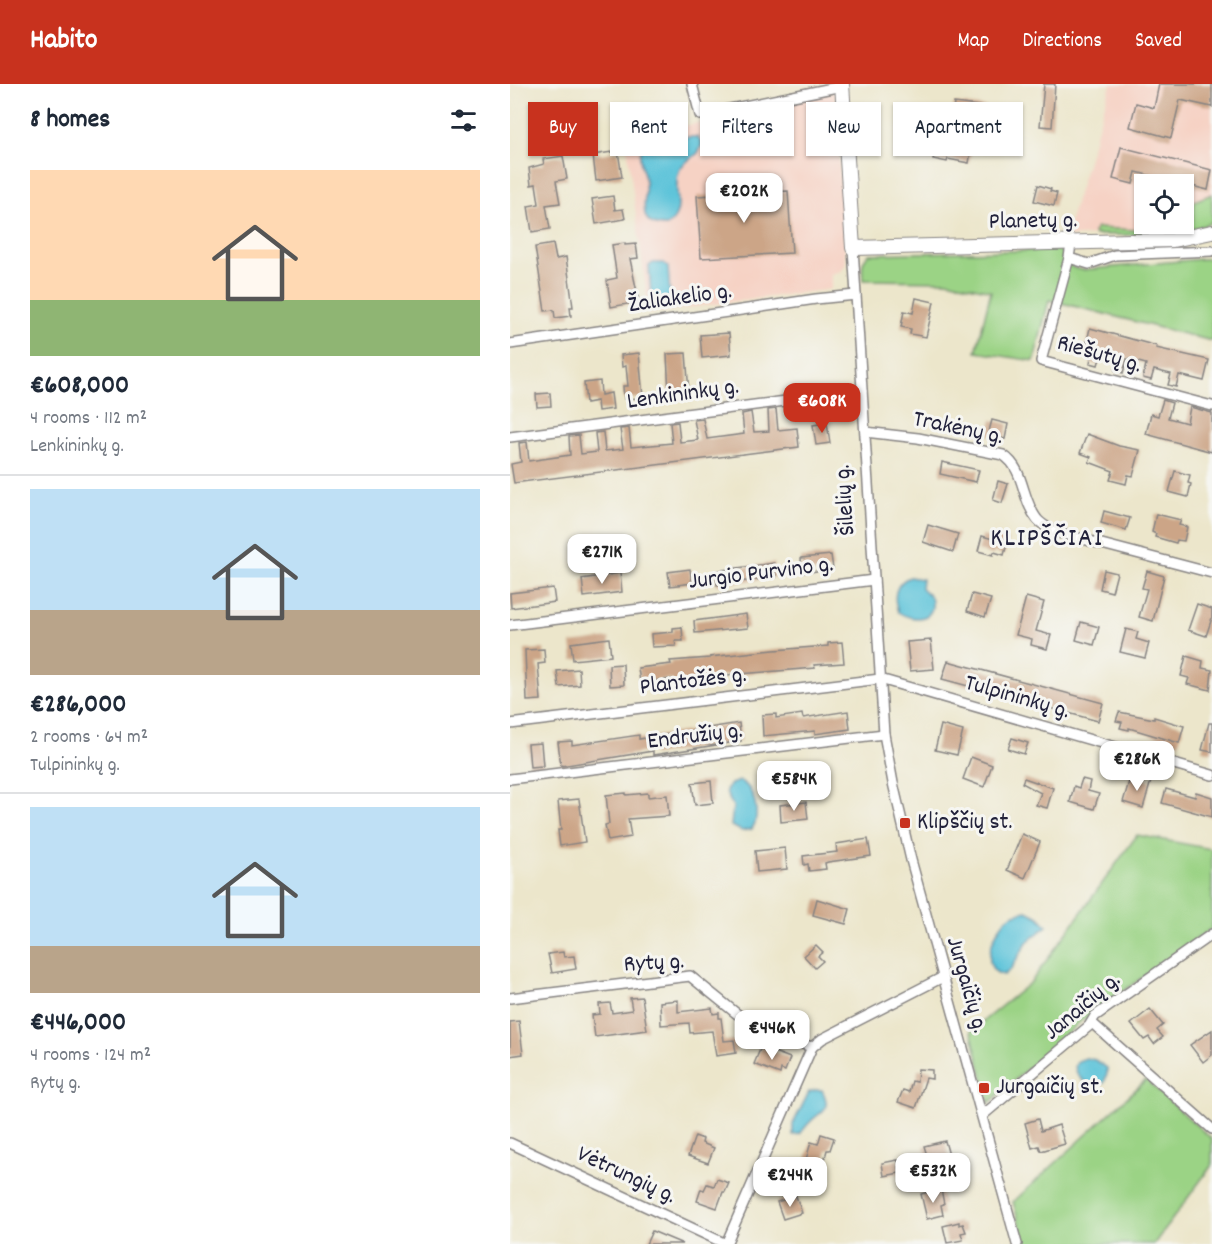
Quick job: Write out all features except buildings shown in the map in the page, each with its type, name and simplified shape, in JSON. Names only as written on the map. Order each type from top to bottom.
[{"type":"main road","name":"Šilelių g.","points":[[842,85],[853,248]]},
{"type":"main road","name":"Planetų g.","points":[[853,248],[1173,240],[1212,232]]},
{"type":"street","points":[[692,84],[700,115],[842,85]]},
{"type":"street","points":[[1071,244],[1069,258],[1089,264],[1115,255],[1212,251]]},
{"type":"street","name":"Šilelių g.","points":[[853,248],[884,734]]},
{"type":"street","name":"Riešutų g.","points":[[1069,258],[1041,361],[1212,406]]},
{"type":"street","name":"Žaliakelio g.","points":[[510,344],[856,295]]},
{"type":"street","name":"Lenkininkų g.","points":[[510,437],[862,390]]},
{"type":"street","name":"Trakėnų g.","points":[[865,432],[918,438],[1003,455],[1010,459],[1016,467],[1028,503],[1037,519],[1052,531],[1212,573]]},
{"type":"street","name":"Jurgio Purvino g.","points":[[510,625],[874,580]]},
{"type":"street","name":"Plantožės g.","points":[[510,724],[880,679]]},
{"type":"street","name":"Tulpininkų g.","points":[[880,679],[1212,775]]},
{"type":"street","name":"Endružių g.","points":[[510,779],[884,734]]},
{"type":"street","name":"Jurgaičių g.","points":[[884,734],[911,860],[1017,1244]]},
{"type":"street","name":"Janaičių g.","points":[[983,1115],[1092,1023],[1095,1016],[1212,934]]},
{"type":"street","name":"Rytų g.","points":[[510,998],[690,976],[757,1030],[812,1047]]},
{"type":"street","points":[[726,1244],[812,1047],[822,1039],[943,977]]},
{"type":"street","points":[[1092,1023],[1212,1129]]},
{"type":"street","name":"Vėtrungių g.","points":[[510,1143],[726,1244]]},
{"type":"shaded area","points":[[1111,84],[1212,84],[1212,194],[1194,201],[1194,174],[1134,174],[1134,230],[1097,228],[1095,235],[1065,237]]},
{"type":"shaded area","points":[[835,92],[836,102],[806,102],[806,156],[839,156],[846,264],[841,271],[831,274],[831,289],[649,313],[628,156],[688,156],[688,125],[700,122],[700,156],[794,156],[794,102],[791,102]]},
{"type":"green space","points":[[1212,194],[1212,222],[1194,228],[1194,201]]},
{"type":"green space","points":[[1097,228],[1134,230],[1134,234],[1154,234],[1095,235]]},
{"type":"green space","points":[[1060,250],[1072,267],[1081,270],[1212,258],[1212,341],[1049,300],[1034,361],[976,352],[991,291],[947,281],[863,280],[863,262],[869,254]]},
{"type":"green space","points":[[1137,835],[1212,849],[1212,928],[1081,1021],[989,1103],[971,1031],[1031,982]]},
{"type":"green space","points":[[1146,1080],[1212,1139],[1212,1165],[1154,1244],[1025,1244],[1013,1202]]},
{"type":"water","points":[[688,137],[697,137],[700,141],[700,149],[684,163],[679,171],[677,214],[667,226],[656,225],[646,217],[644,211],[645,180],[640,156],[688,156]]},
{"type":"water","points":[[653,263],[664,263],[668,267],[670,295],[666,299],[655,299],[651,295],[649,266]]},
{"type":"water","points":[[910,577],[922,579],[921,588],[931,597],[931,611],[923,617],[910,617],[898,612],[896,592],[901,583]]},
{"type":"water","points":[[740,781],[745,784],[753,796],[756,810],[752,829],[742,831],[731,826],[733,806],[726,790],[731,784]]},
{"type":"water","points":[[1027,911],[1039,917],[1047,926],[1027,942],[1011,969],[1004,975],[996,972],[991,966],[990,958],[998,930],[1011,916]]},
{"type":"water","points":[[1086,1058],[1095,1060],[1107,1068],[1104,1083],[1085,1082],[1079,1076],[1075,1066],[1078,1061]]},
{"type":"water","points":[[822,1090],[825,1097],[824,1110],[800,1134],[793,1135],[793,1124],[809,1092]]},
{"type":"place","name":"Klipščių st.","points":[[905,823]]},
{"type":"place","name":"Jurgaičių st.","points":[[984,1088]]},
{"type":"district","name":"KLIPŠČIAI","points":[[1047,539]]}]
